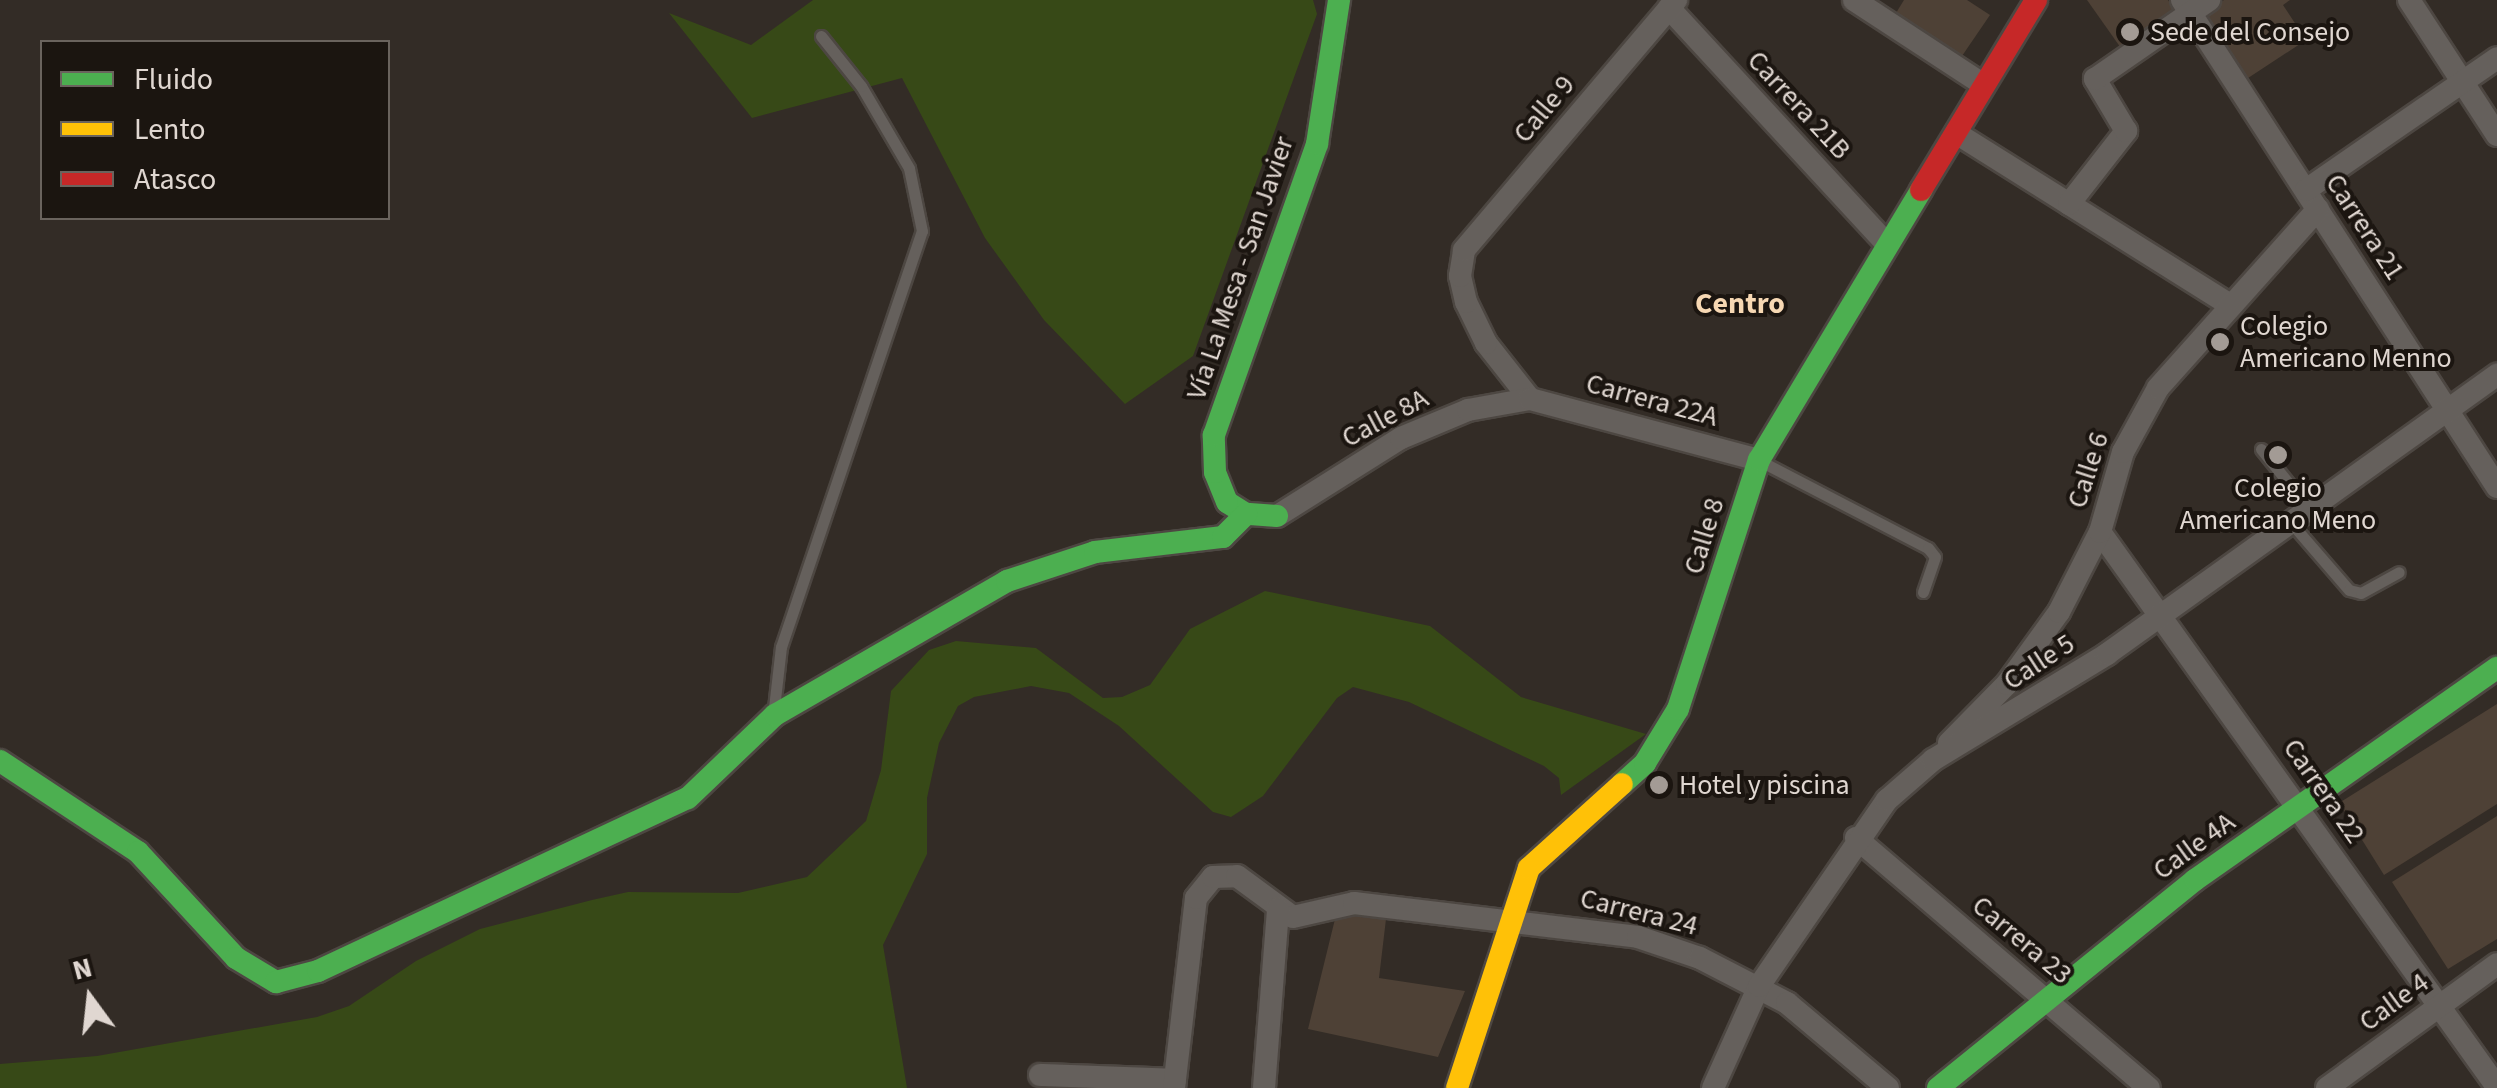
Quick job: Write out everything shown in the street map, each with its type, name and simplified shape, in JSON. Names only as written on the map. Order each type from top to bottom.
[{"type":"street","name":"Vía La Mesa - San Javier","points":[[1246,514],[1228,502],[1215,472],[1214,434],[1317,144],[1339,0]]},
{"type":"street","points":[[1854,0],[1984,85]]},
{"type":"street","name":"Calle 8","points":[[1457,1088],[1509,920],[1541,852],[1645,763],[1678,709],[1758,460],[1884,242],[2036,0]]},
{"type":"street","points":[[2409,0],[2497,135]]},
{"type":"street","name":"Carrera 21B","points":[[1672,4],[1884,242]]},
{"type":"street","name":"Calle 9","points":[[1530,399],[1486,343],[1466,302],[1460,276],[1464,250],[1672,4]]},
{"type":"street","points":[[2069,204],[2126,131],[2095,79],[2194,4]]},
{"type":"street","name":"Carrera 21","points":[[2194,4],[2312,200],[2497,487]]},
{"type":"street","name":"Calle 6","points":[[1933,760],[2031,654],[2100,532],[2136,421],[2228,304],[2312,200],[2497,58]]},
{"type":"street","points":[[1956,133],[2228,304]]},
{"type":"street","name":"Calle 5","points":[[1713,1088],[1759,986],[1856,838],[1933,760],[2052,692],[2301,517],[2445,407],[2497,375]]},
{"type":"street","name":"Calle 8A","points":[[1246,514],[1277,516],[1401,438],[1468,410],[1530,399]]},
{"type":"street","name":"Carrera 22A","points":[[1530,399],[1758,460]]},
{"type":"street","points":[[0,761],[138,852],[236,958],[276,982],[318,971],[688,798],[774,715],[1007,581],[1094,552],[1223,537],[1246,514]]},
{"type":"street","name":"Carrera 22","points":[[2100,532],[2497,1086]]},
{"type":"street","name":"Calle 4A","points":[[1938,1088],[2043,998],[2299,808],[2497,668]]},
{"type":"street","name":"Carrera 23","points":[[1856,838],[2149,1088]]},
{"type":"street","points":[[1040,1075],[1174,1084],[1196,898],[1213,877],[1237,876],[1278,909],[1264,1088]]},
{"type":"street","name":"Carrera 24","points":[[1278,909],[1293,917],[1319,915],[1335,903],[1638,937],[1759,986],[1840,1042],[1888,1088]]},
{"type":"street","name":"Calle 4","points":[[2326,1088],[2497,964]]},
{"type":"lane","points":[[774,715],[781,647],[922,231],[909,168],[861,86],[821,36]]},
{"type":"lane","points":[[2261,449],[2349,590],[2361,593],[2399,572]]},
{"type":"lane","points":[[1758,460],[1928,548],[1935,557],[1923,592]]},
{"type":"green space","points":[[813,0],[1313,0],[1317,14],[1193,356],[1125,404],[1044,320],[985,238],[902,78],[752,118],[669,13],[751,45]]},
{"type":"green space","points":[[1265,591],[1430,626],[1521,697],[1646,734],[1561,795],[1559,778],[1544,766],[1409,702],[1353,687],[1337,698],[1263,796],[1231,817],[1213,812],[1119,726],[1069,693],[1031,686],[974,697],[958,706],[939,743],[927,798],[927,854],[883,945],[907,1088],[0,1088],[0,1064],[97,1056],[317,1017],[349,1006],[416,961],[480,929],[628,892],[738,893],[807,877],[866,821],[881,770],[891,691],[929,650],[956,641],[1036,648],[1103,698],[1122,697],[1150,685],[1190,629]]},
{"type":"building","points":[[1904,0],[1967,0],[1990,15],[1962,56],[1896,13]]},
{"type":"building","name":"Sede del Consejo","points":[[2087,0],[2168,0],[2177,13],[2123,51]]},
{"type":"building","points":[[2224,0],[2290,0],[2283,5],[2306,40],[2242,82],[2199,16]]},
{"type":"building","points":[[2497,704],[2497,804],[2384,875],[2339,803]]},
{"type":"building","points":[[2497,816],[2497,939],[2448,969],[2392,882]]},
{"type":"building","points":[[1336,915],[1386,919],[1379,978],[1465,991],[1438,1057],[1308,1029]]},
{"type":"traffic: fast","points":[[1277,516],[1246,514],[1227,502],[1215,472],[1214,435],[1317,144],[1339,0]]},
{"type":"traffic: fast","points":[[1622,784],[1645,763],[1678,709],[1759,460],[1921,190]]},
{"type":"traffic: fast","points":[[0,761],[138,852],[236,958],[276,982],[318,971],[688,798],[775,715],[1007,581],[1095,552],[1223,537],[1246,514]]},
{"type":"traffic: fast","points":[[1938,1088],[2195,880],[2497,668]]},
{"type":"traffic: slow","points":[[1457,1088],[1529,868],[1622,784]]},
{"type":"traffic: jam","points":[[1921,190],[2036,0]]},
{"type":"place","name":"Sede del Consejo","points":[[2130,32]]},
{"type":"place","name":"Colegio Americano Menno","points":[[2220,342]]},
{"type":"place","name":"Colegio Americano Meno","points":[[2278,455]]},
{"type":"place","name":"Hotel y piscina","points":[[1659,785]]},
{"type":"district","name":"Centro","points":[[1740,304]]}]
